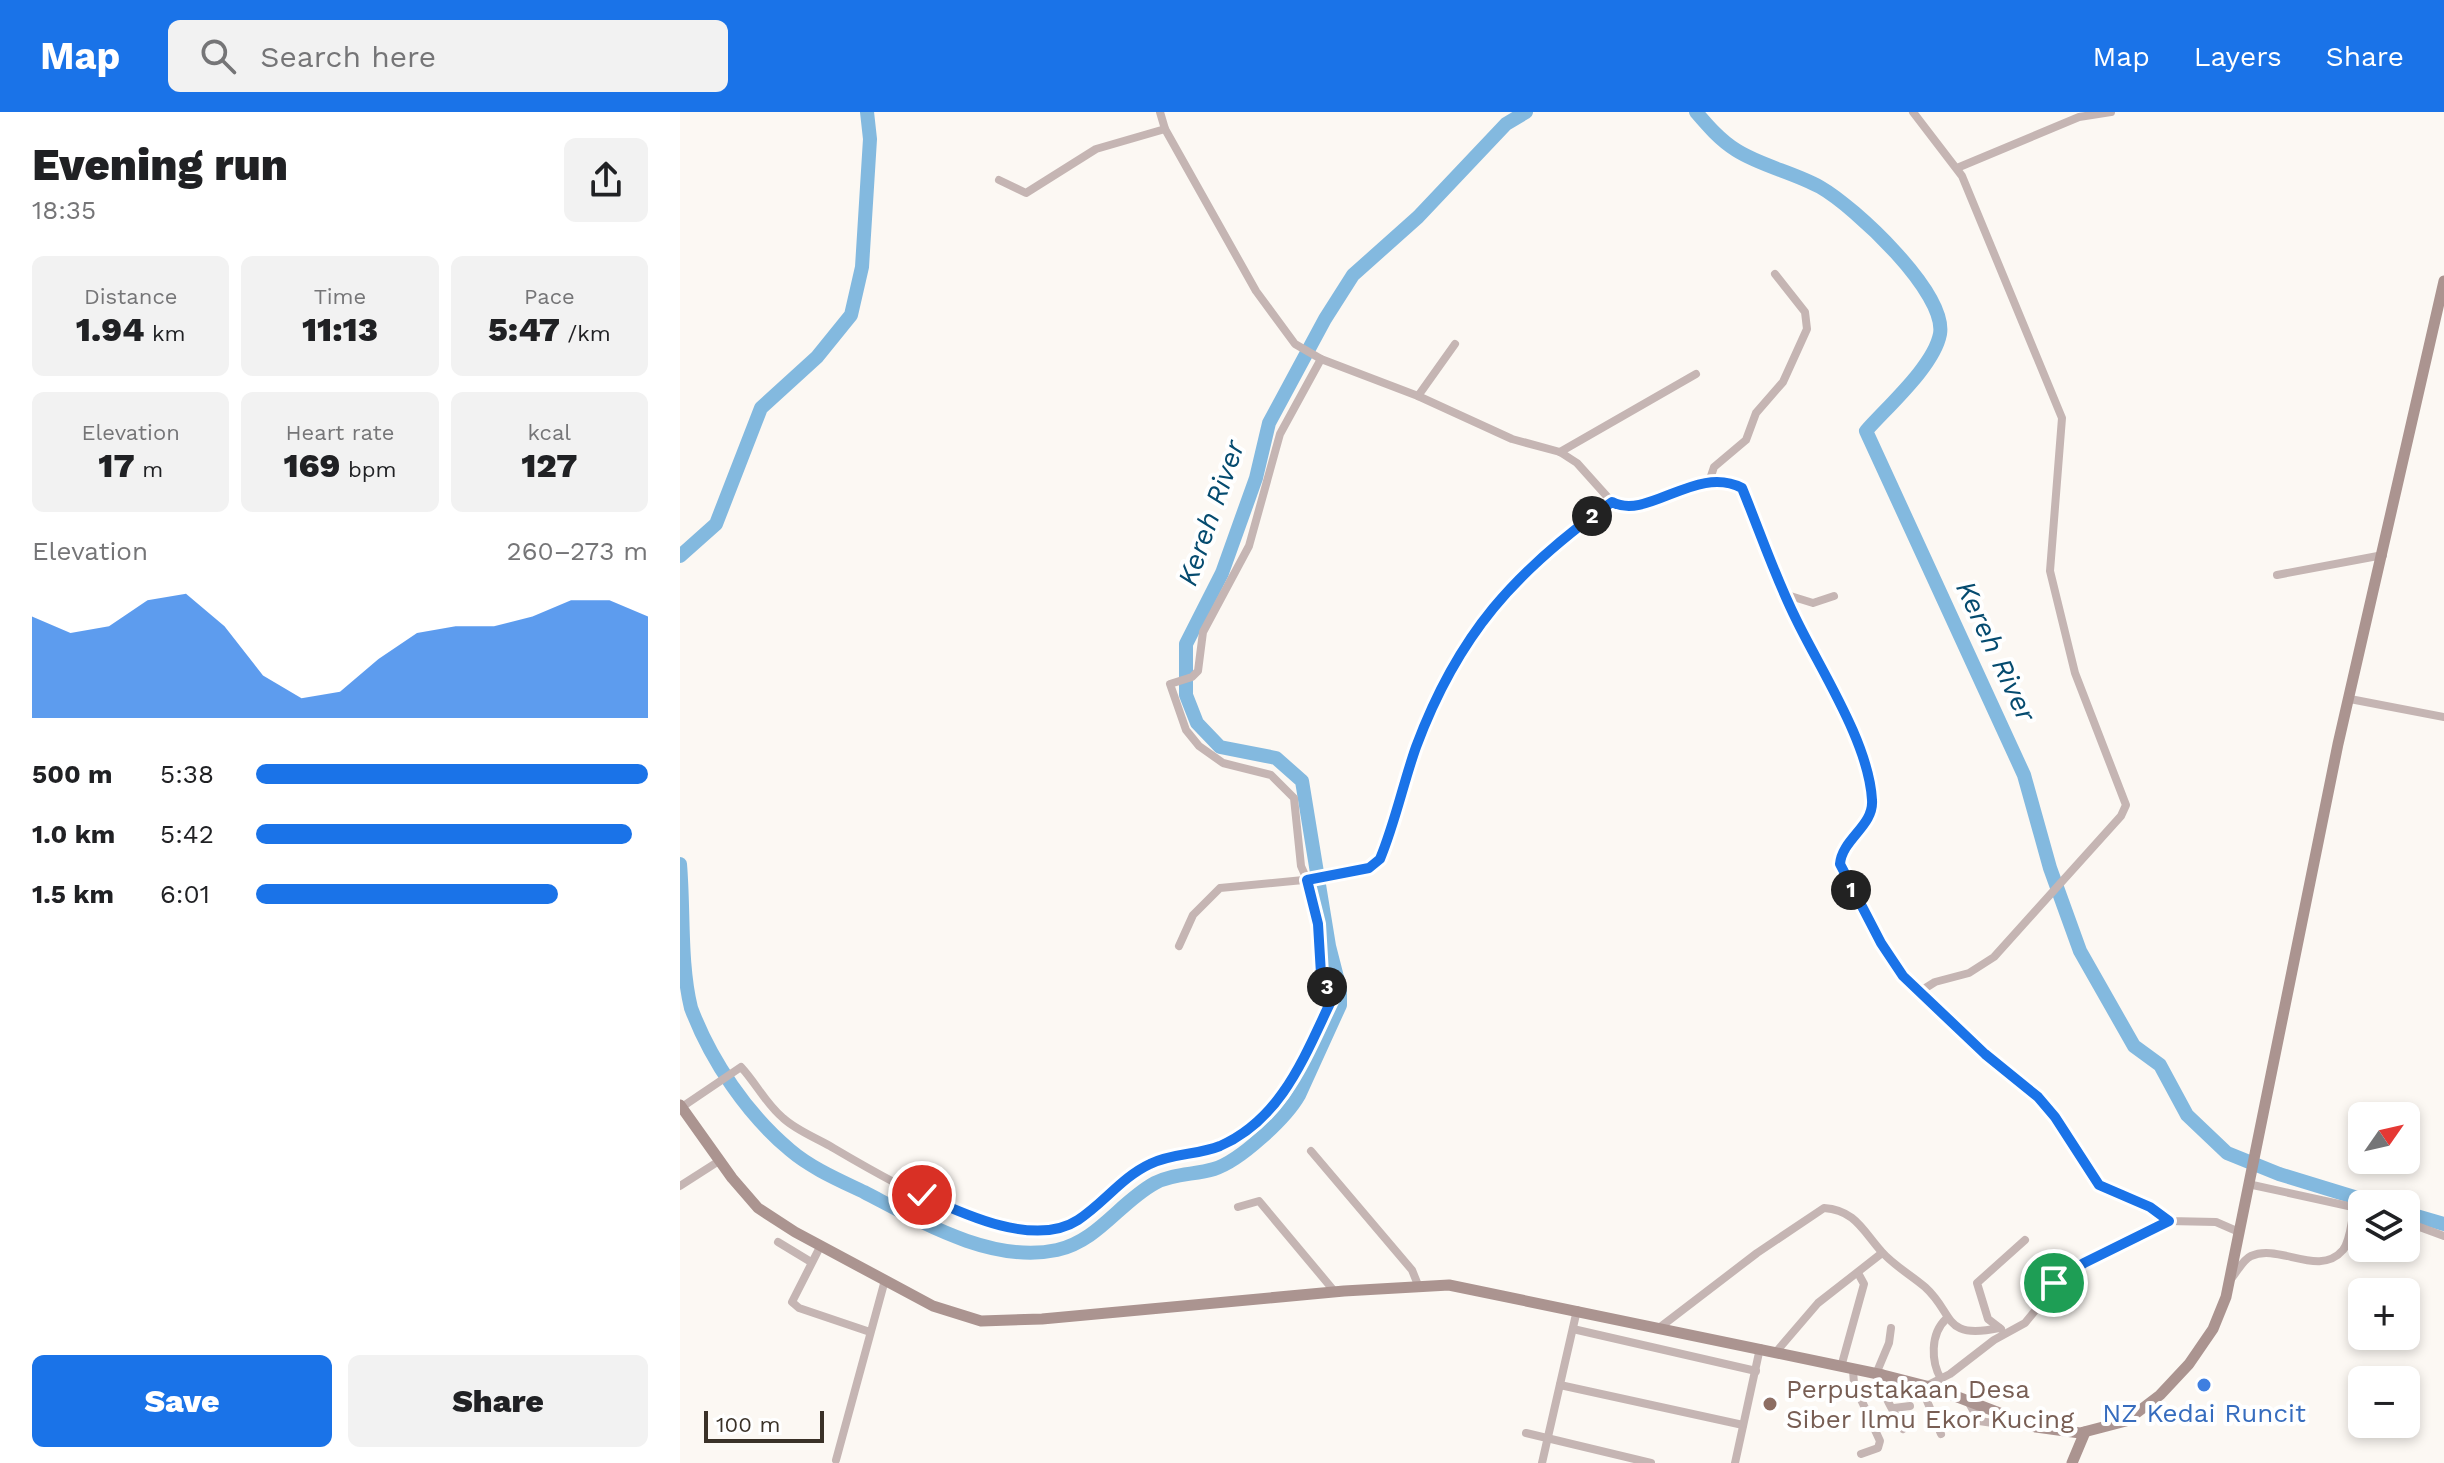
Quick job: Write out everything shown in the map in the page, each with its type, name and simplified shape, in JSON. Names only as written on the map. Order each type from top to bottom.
[{"type":"street","points":[[1160,112],[1165,129],[1256,291],[1282,331],[1303,350],[1418,396],[1512,439],[1560,452],[1577,463],[1612,502],[1630,507],[1709,482],[1732,483],[1742,488],[1784,594],[1826,671],[1871,792],[1872,811],[1843,852],[1842,871],[1887,954],[1919,992],[1985,1054],[2038,1097],[2055,1117],[2099,1185],[2150,1207],[2169,1221]]},
{"type":"street","points":[[1913,112],[1957,168],[2063,422],[2050,571],[2075,673],[2126,805],[2121,816],[1991,959],[1969,973],[1935,982],[1919,992]]},
{"type":"street","points":[[1957,168],[2079,117],[2111,112]]},
{"type":"street","points":[[999,180],[1026,193],[1071,162],[1104,146],[1165,129]]},
{"type":"street","points":[[1709,482],[1714,467],[1746,440],[1756,413],[1783,382],[1807,329],[1805,312],[1775,274]]},
{"type":"street","points":[[1317,358],[1280,434],[1249,546],[1203,632],[1199,668],[1192,677],[1170,684],[1176,707],[1199,746],[1223,763],[1271,775],[1290,792],[1297,811],[1301,866],[1310,880],[1318,924],[1321,974],[1332,999],[1289,1086],[1263,1116],[1233,1138],[1208,1150],[1154,1162],[1130,1175],[1079,1219],[1061,1228],[1041,1230],[989,1222],[922,1195],[792,1125],[780,1116],[741,1067],[681,1106],[719,1161],[753,1204],[821,1245],[946,1311],[990,1322],[1418,1285],[1449,1285],[1760,1348],[1928,1386],[2012,1420],[2036,1427],[2085,1432],[2126,1421],[2167,1389],[2213,1329],[2230,1280],[2253,1155],[2350,699],[2444,281]]},
{"type":"street","points":[[1418,396],[1455,344]]},
{"type":"street","points":[[1560,452],[1696,374]]},
{"type":"street","points":[[1179,946],[1200,906],[1220,888],[1324,878],[1369,868],[1380,859],[1417,745],[1452,665],[1522,572],[1563,536],[1612,502]]},
{"type":"street","points":[[2277,575],[2383,555]]},
{"type":"street","points":[[1784,594],[1813,603],[1834,596]]},
{"type":"street","points":[[2350,699],[2444,717]]},
{"type":"street","points":[[1311,1151],[1412,1270],[1418,1285]]},
{"type":"street","points":[[680,1186],[719,1161]]},
{"type":"street","points":[[2248,1184],[2348,1206]]},
{"type":"street","points":[[1238,1207],[1259,1201],[1335,1292]]},
{"type":"street","points":[[1659,1328],[1821,1208],[1833,1208],[1854,1217],[1882,1253],[1927,1289],[1946,1319],[1974,1332],[2014,1329]]},
{"type":"street","points":[[1928,1386],[2025,1323],[2065,1274],[2169,1221],[2216,1222],[2239,1232]]},
{"type":"street","points":[[2420,1227],[2444,1236]]},
{"type":"street","points":[[2230,1280],[2244,1262],[2256,1255],[2280,1255],[2313,1262],[2335,1256],[2344,1248],[2348,1237]]},
{"type":"street","points":[[1999,1328],[1988,1319],[1977,1283],[2025,1240]]},
{"type":"street","points":[[778,1242],[811,1262]]},
{"type":"street","points":[[821,1245],[792,1296],[795,1305],[870,1332]]},
{"type":"street","points":[[1776,1352],[1809,1312],[1882,1253]]},
{"type":"street","points":[[1858,1273],[1864,1284],[1847,1368],[1880,1441],[1878,1448],[1861,1454]]},
{"type":"street","points":[[836,1460],[885,1280]]},
{"type":"street","points":[[1542,1463],[1577,1310]]},
{"type":"street","points":[[1941,1379],[1933,1354],[1940,1326],[1946,1319]]},
{"type":"street","points":[[1891,1328],[1880,1375],[1885,1400],[1894,1408],[1903,1429]]},
{"type":"street","points":[[1573,1329],[1756,1371]]},
{"type":"street","points":[[1735,1463],[1760,1348]]},
{"type":"street","points":[[1560,1385],[1743,1425]]},
{"type":"street","points":[[1928,1386],[1927,1401],[1941,1434]]},
{"type":"street","points":[[1894,1408],[1910,1406]]},
{"type":"street","points":[[2072,1463],[2085,1432]]},
{"type":"street","points":[[1526,1433],[1651,1463]]},
{"type":"street","points":[[1598,1463],[1601,1452]]},
{"type":"waterway","name":"Kereh River","points":[[680,556],[716,524],[761,408],[817,357],[851,315],[862,267],[870,139],[867,112]]},
{"type":"waterway","name":"Kereh River","points":[[680,864],[684,955],[691,1008],[709,1047],[732,1085],[759,1120],[798,1156],[932,1227],[1007,1251],[1032,1253],[1057,1250],[1097,1230],[1155,1183],[1214,1169],[1261,1138],[1299,1095],[1340,1005],[1340,989],[1329,946],[1302,781],[1276,758],[1220,747],[1197,723],[1186,695],[1186,644],[1222,573],[1256,478],[1269,423],[1325,319],[1353,275],[1418,217],[1506,124],[1526,112]]},
{"type":"waterway","name":"Kereh River","points":[[1696,112],[1736,150],[1810,182],[1835,197],[1896,253],[1929,297],[1938,317],[1940,334],[1936,346],[1919,372],[1866,431],[2024,775],[2050,868],[2080,951],[2134,1046],[2160,1065],[2187,1115],[2227,1153],[2279,1174],[2348,1195]]},
{"type":"waterway","name":"Kereh River","points":[[2420,1217],[2444,1224]]},
{"type":"place","name":"NZ Kedai Runcit","points":[[2204,1385]]},
{"type":"place","name":"Perpustakaan Desa Siber Ilmu Ekor Kucing","points":[[1770,1404]]},
{"type":"route","points":[[922,1195],[974,1219],[1041,1230],[1061,1228],[1079,1219],[1130,1175],[1154,1162],[1222,1145],[1263,1116],[1280,1099],[1300,1069],[1333,996],[1321,974],[1318,924],[1307,880],[1369,868],[1380,859],[1417,745],[1439,690],[1452,665],[1492,609],[1516,579],[1542,554],[1612,502],[1630,507],[1695,485],[1732,483],[1742,488],[1784,594],[1826,671],[1859,753],[1871,792],[1872,811],[1847,845],[1840,864],[1887,954],[1913,987],[1943,1012],[1973,1044],[2038,1097],[2068,1135],[2099,1185],[2111,1193],[2150,1207],[2169,1221],[2084,1263],[2054,1283]]}]
